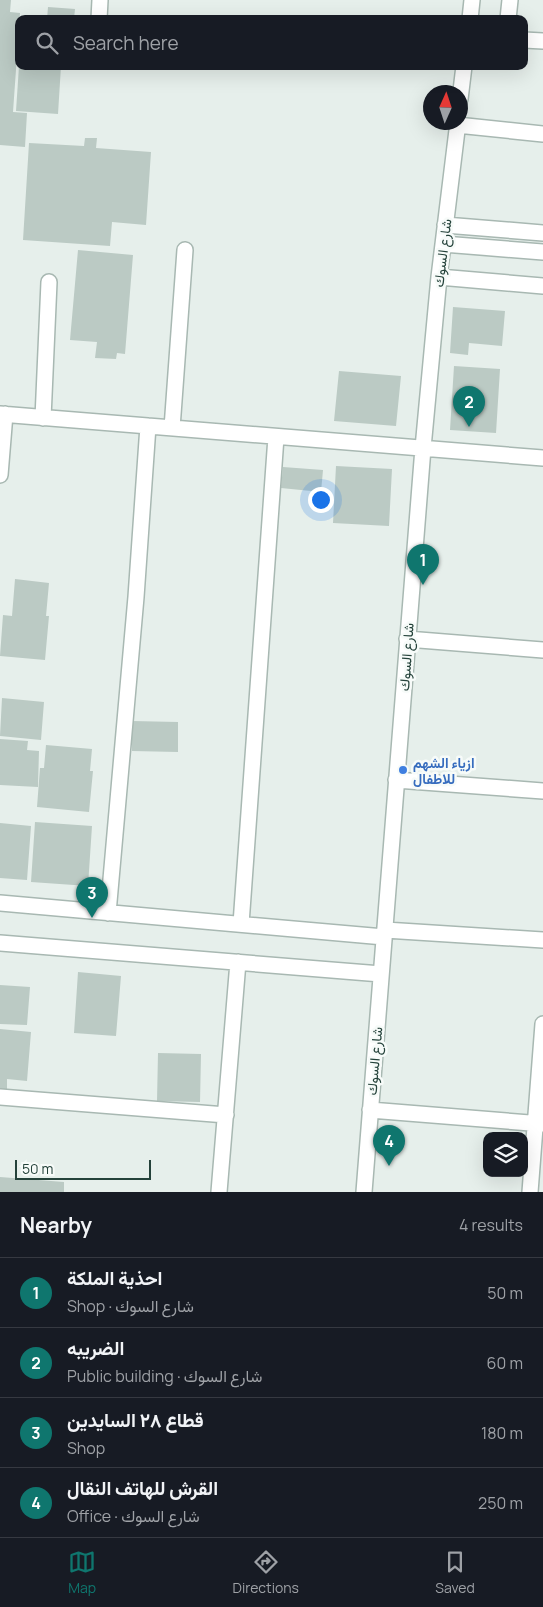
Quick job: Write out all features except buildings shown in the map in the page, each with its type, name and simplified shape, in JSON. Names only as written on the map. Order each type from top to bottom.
[{"type":"street","points":[[99,15],[100,0]]},
{"type":"street","points":[[470,15],[472,0]]},
{"type":"street","points":[[508,15],[510,0]]},
{"type":"street","points":[[528,40],[543,41]]},
{"type":"street","points":[[462,85],[464,70]]},
{"type":"street","points":[[468,125],[543,134]]},
{"type":"street","name":"شارع السوك","points":[[364,1192],[422,448],[456,130]]},
{"type":"street","points":[[445,225],[543,233]]},
{"type":"street","points":[[443,244],[543,252]]},
{"type":"street","points":[[172,428],[184,250]]},
{"type":"street","points":[[439,277],[543,286]]},
{"type":"street","points":[[43,418],[49,282]]},
{"type":"street","points":[[0,475],[2,414],[543,458]]},
{"type":"street","points":[[108,912],[136,597],[148,426]]},
{"type":"street","points":[[242,924],[276,437]]},
{"type":"street","points":[[407,639],[543,650]]},
{"type":"street","points":[[396,780],[543,791]]},
{"type":"street","points":[[0,903],[242,924],[543,940]]},
{"type":"street","points":[[0,943],[381,974]]},
{"type":"street","points":[[219,1192],[238,962]]},
{"type":"street","points":[[530,1192],[539,1124],[543,1024]]},
{"type":"street","points":[[0,1097],[226,1115]]},
{"type":"street","points":[[370,1110],[539,1124]]},
{"type":"place","name":"الضريبه","points":[[469,427]]},
{"type":"place","name":"احذية الملكة","points":[[423,585]]},
{"type":"place","name":"ازياء الشهم للاطفال","points":[[403,770]]},
{"type":"place","name":"قطاع ٢٨ السايدين","points":[[92,918]]},
{"type":"place","name":"القرش للهاتف النقال","points":[[389,1166]]}]
